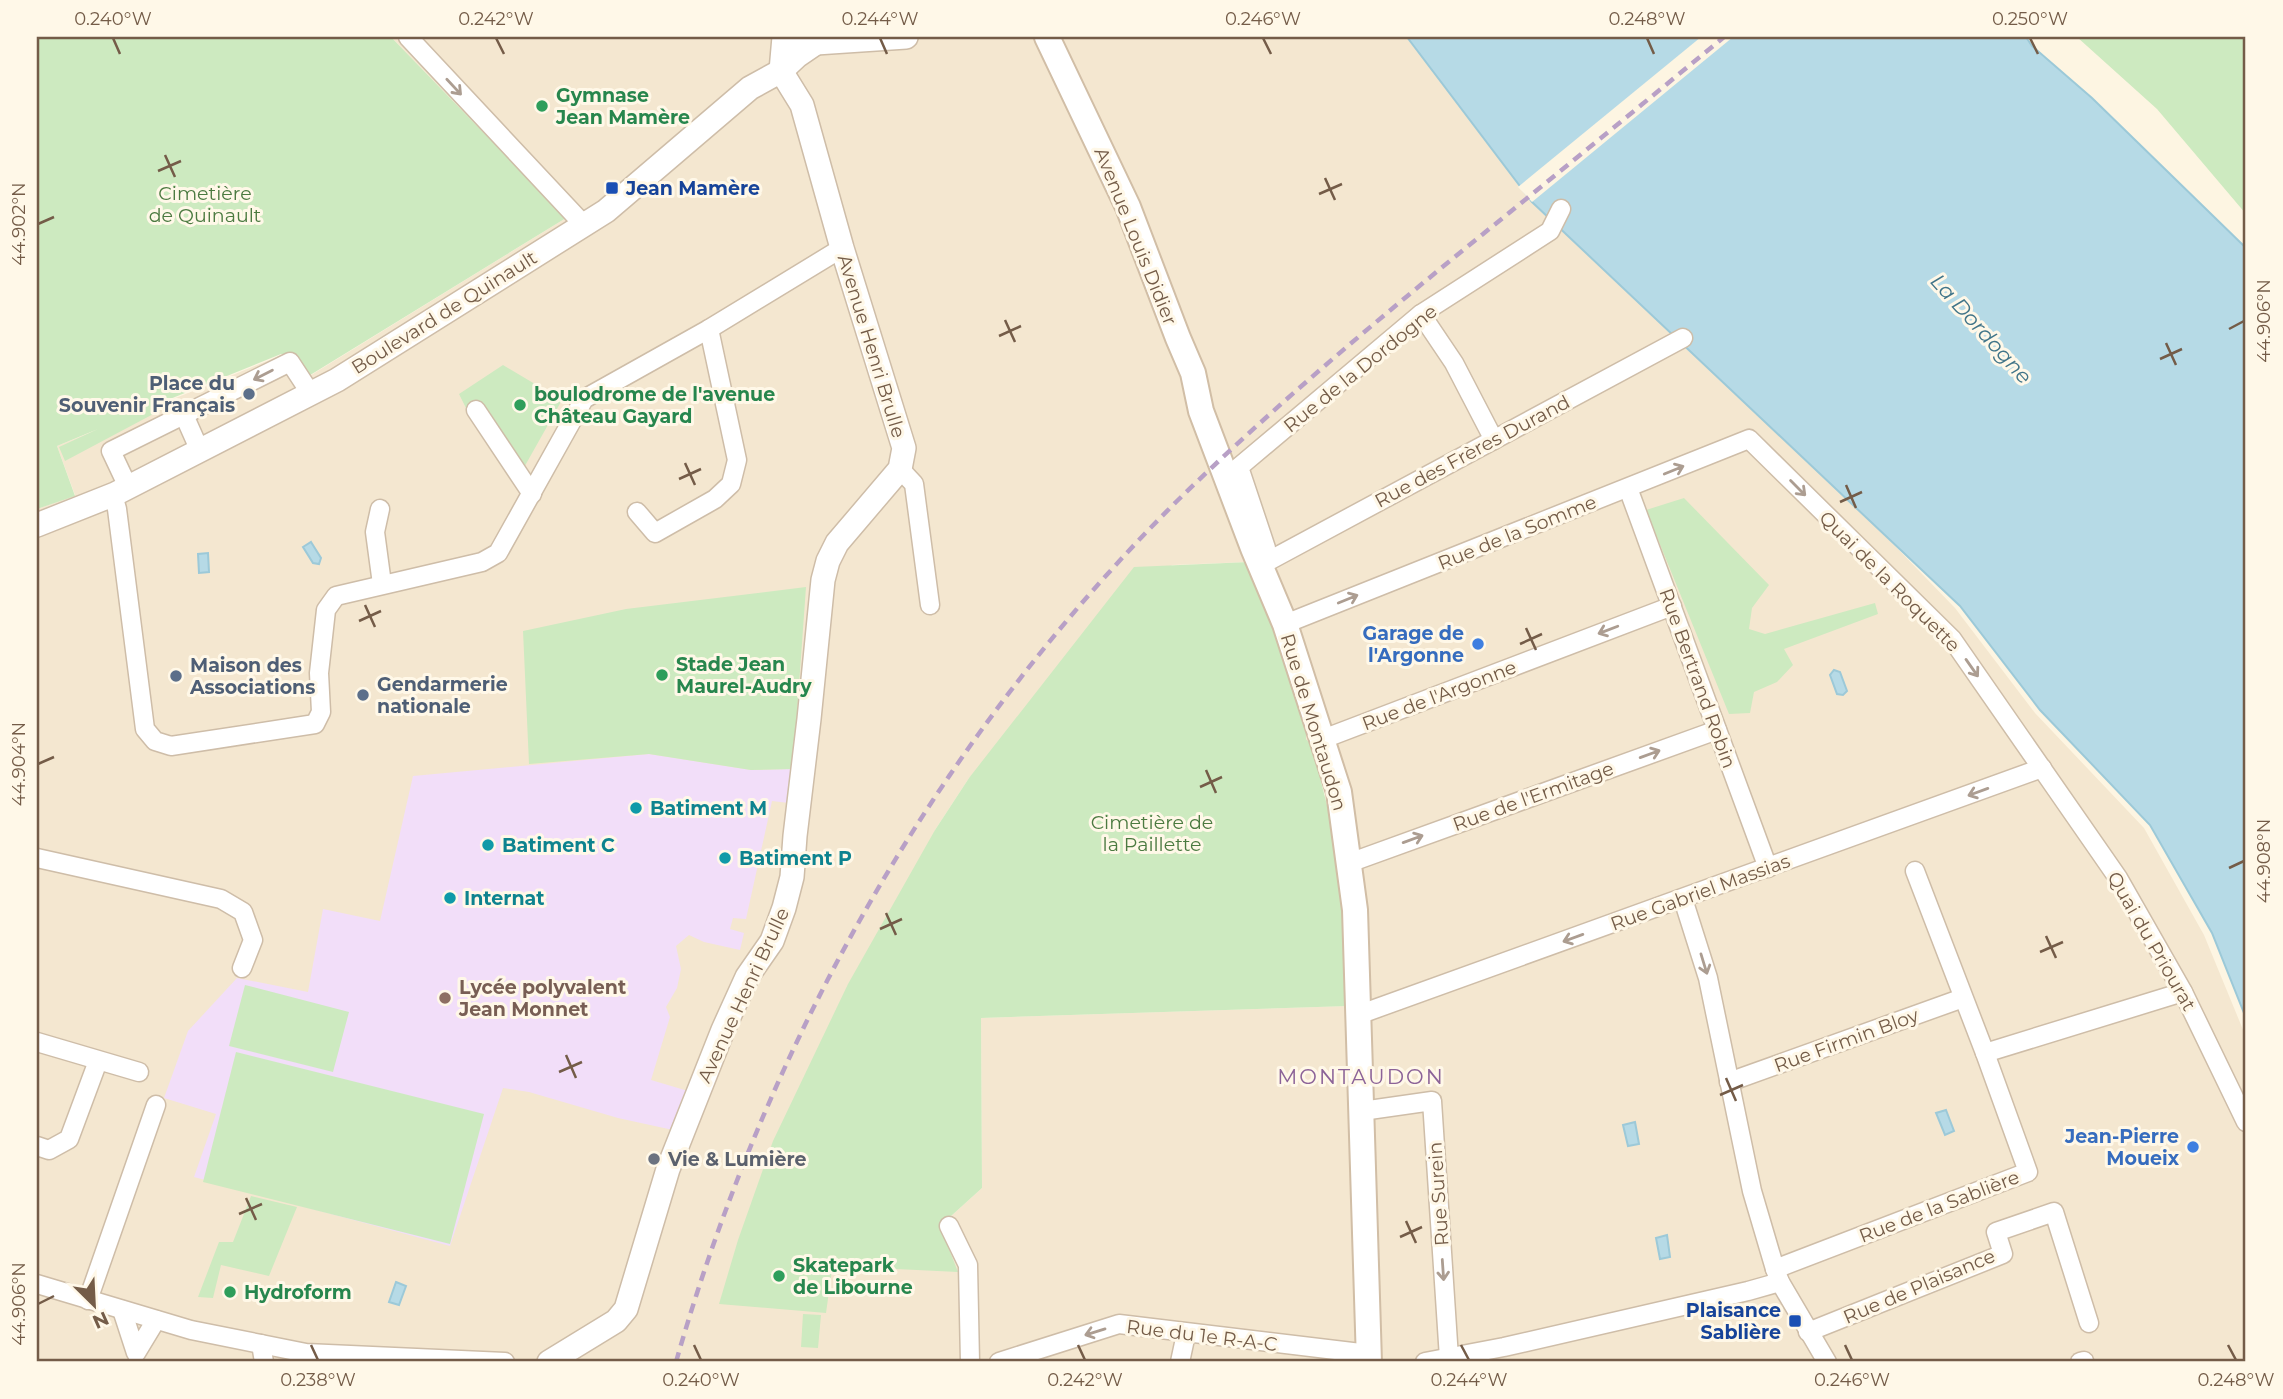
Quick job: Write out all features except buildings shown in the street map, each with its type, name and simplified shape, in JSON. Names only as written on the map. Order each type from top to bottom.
[{"type":"main road","name":"Avenue Louis Didier","points":[[1047,37],[1128,207],[1193,373],[1201,411],[1212,440],[1232,469]]},
{"type":"main road","name":"Rue de Montaudon","points":[[1232,469],[1261,565],[1285,624],[1339,792],[1355,910],[1369,1358]]},
{"type":"street","points":[[408,37],[584,225]]},
{"type":"street","points":[[781,71],[784,37]]},
{"type":"street","name":"Boulevard de Quinault","points":[[37,525],[121,491],[337,380],[584,225],[621,199],[750,88],[781,71],[797,56],[806,40],[906,37]]},
{"type":"street","name":"Avenue Henri Brulle","points":[[550,1362],[616,1321],[626,1309],[668,1169],[723,1030],[747,977],[772,941],[792,877],[825,570],[837,543],[900,469],[904,448],[842,248],[802,105],[781,71]]},
{"type":"street","name":"Rue de la Dordogne","points":[[1232,469],[1421,314],[1550,230],[1561,209]]},
{"type":"street","points":[[311,394],[290,362],[111,451],[121,491],[117,509],[145,729],[155,741],[171,746],[316,724],[321,712],[319,673],[327,610],[336,596],[482,562],[498,553],[584,400],[709,329],[842,248]]},
{"type":"street","points":[[1421,314],[1454,363],[1494,440]]},
{"type":"street","points":[[637,512],[654,533],[715,499],[731,485],[737,460],[709,329]]},
{"type":"street","name":"Rue des Frères Durand","points":[[1261,565],[1683,338]]},
{"type":"street","points":[[476,411],[532,494]]},
{"type":"street","points":[[184,415],[200,451]]},
{"type":"street","name":"Rue de la Somme","points":[[1285,624],[1749,439]]},
{"type":"street","name":"Quai de la Roquette","points":[[1749,439],[1952,639],[2042,768]]},
{"type":"street","points":[[900,469],[914,484],[930,605]]},
{"type":"street","name":"Rue Bertrand Robin","points":[[1628,488],[1768,868]]},
{"type":"street","points":[[380,509],[375,532],[382,584]]},
{"type":"street","name":"Rue de l'Argonne","points":[[1323,739],[1672,606]]},
{"type":"street","name":"Rue de l'Ermitage","points":[[1349,863],[1717,730]]},
{"type":"street","name":"Rue Gabriel Massias","points":[[1357,1015],[2042,768]]},
{"type":"street","name":"Quai du Priourat","points":[[2042,768],[2118,878],[2183,992],[2246,1122]]},
{"type":"street","points":[[37,858],[221,899],[243,912],[253,940],[242,968]]},
{"type":"street","points":[[1915,871],[1985,1053],[2183,992]]},
{"type":"street","points":[[1683,899],[1708,978],[1752,1191],[1778,1275],[1827,1362]]},
{"type":"street","name":"Rue Firmin Bloy","points":[[1729,1083],[1963,998]]},
{"type":"street","points":[[37,1042],[139,1072]]},
{"type":"street","name":"Rue de la Sablière","points":[[1424,1362],[1505,1354],[1778,1275],[2028,1172],[1985,1053]]},
{"type":"street","points":[[37,1146],[49,1150],[69,1139],[98,1061]]},
{"type":"street","name":"Rue Surein","points":[[1362,1111],[1432,1101],[1448,1358]]},
{"type":"street","points":[[88,1300],[156,1105]]},
{"type":"street","name":"Rue de Plaisance","points":[[1808,1332],[2003,1254],[1996,1232],[2054,1212],[2089,1323]]},
{"type":"street","points":[[949,1226],[968,1265],[970,1362]]},
{"type":"street","points":[[37,1284],[156,1321],[261,1344],[284,1356],[306,1353],[388,1359],[505,1362]]},
{"type":"street","points":[[122,1310],[137,1357]]},
{"type":"street","points":[[137,1357],[156,1321]]},
{"type":"street","name":"Rue du 1e R-A-C","points":[[999,1362],[1119,1324],[1369,1358]]},
{"type":"street","points":[[1180,1362],[1186,1334]]},
{"type":"street","points":[[261,1344],[264,1362]]},
{"type":"shaded area","points":[[391,37],[1416,37],[1560,200],[1955,608],[2035,713],[2144,828],[2204,935],[2246,1037],[2246,1362],[37,1362],[37,509],[75,495],[57,446],[287,353],[294,356],[308,377],[566,218]],"holes":[[[1249,562],[1306,721],[1306,739],[1312,746],[1327,799],[1349,1006],[981,1018],[982,1188],[940,1226],[834,1266],[835,1247],[935,830],[969,778],[1172,565]]]},
{"type":"shaded area","name":"Lycée polyvalent Jean Monnet","points":[[649,754],[751,770],[793,769],[789,803],[772,801],[746,919],[733,918],[730,929],[744,933],[740,950],[704,942],[689,935],[676,946],[681,969],[677,988],[666,1007],[670,1017],[651,1080],[688,1091],[673,1130],[618,1118],[529,1092],[503,1088],[450,1246],[194,1177],[216,1114],[164,1098],[188,1031],[237,978],[308,992],[323,909],[380,921],[413,776]]},
{"type":"green space","name":"Cimetière de Quinault","points":[[37,37],[391,37],[566,218],[307,377],[294,356],[281,354],[165,401],[167,406],[174,403],[65,461],[59,447],[98,429],[57,446],[75,496],[37,509]]},
{"type":"green space","points":[[2077,37],[2246,37],[2246,214],[2157,109]]},
{"type":"green space","points":[[503,365],[562,400],[522,471],[475,402],[466,408],[459,394]]},
{"type":"green space","points":[[1684,498],[1769,585],[1752,608],[1749,629],[1765,634],[1875,603],[1878,614],[1784,649],[1793,665],[1777,682],[1754,692],[1750,713],[1729,714],[1646,510]]},
{"type":"green space","name":"Cimetière de la Paillette","points":[[1249,562],[1292,674],[1306,721],[1306,739],[1312,746],[1330,817],[1342,906],[1349,1006],[981,1018],[982,1188],[940,1226],[958,1272],[834,1266],[834,1256],[826,1313],[719,1304],[773,1141],[848,984],[935,830],[969,778],[1134,567]]},
{"type":"green space","name":"Stade Jean Maurel-Audry","points":[[806,587],[793,769],[751,770],[649,754],[529,764],[523,631],[626,609]]},
{"type":"green space","points":[[245,985],[349,1012],[333,1072],[229,1046]]},
{"type":"green space","points":[[236,1052],[484,1114],[450,1244],[203,1182]]},
{"type":"green space","points":[[251,1196],[297,1207],[269,1276],[221,1265],[213,1298],[198,1297],[219,1242],[233,1242]]},
{"type":"green space","points":[[803,1314],[821,1315],[818,1348],[801,1347]]},
{"type":"water","name":"La Dordogne","points":[[1407,37],[2026,37],[2032,46],[2092,98],[2246,248],[2246,1018],[2212,933],[2150,825],[2040,710],[1960,606],[1532,202]]},
{"type":"water","points":[[311,542],[321,558],[319,564],[313,563],[303,547]]},
{"type":"water","points":[[208,553],[209,572],[199,573],[198,554]]},
{"type":"water","points":[[1834,670],[1840,672],[1847,691],[1843,695],[1837,694],[1830,675]]},
{"type":"water","points":[[1946,1110],[1954,1131],[1945,1135],[1936,1113]]},
{"type":"water","points":[[1635,1122],[1639,1144],[1628,1146],[1623,1125]]},
{"type":"water","points":[[1667,1235],[1670,1257],[1660,1259],[1656,1238]]},
{"type":"water","points":[[396,1282],[406,1286],[399,1305],[389,1302]]},
{"type":"pier","points":[[1701,37],[1733,37],[1532,202],[1518,187]]},
{"type":"railway","points":[[676,1362],[714,1242],[759,1125],[812,1011],[871,900],[937,793],[1010,691],[1090,594],[1176,502],[1250,432],[1404,299],[1724,37]]},
{"type":"place","name":"Gymnase Jean Mamère","points":[[542,106]]},
{"type":"place","name":"Jean Mamère","points":[[612,188]]},
{"type":"place","name":"Place du Souvenir Français","points":[[249,394]]},
{"type":"place","name":"boulodrome de l'avenue Château Gayard","points":[[520,405]]},
{"type":"place","name":"Garage de l'Argonne","points":[[1478,644]]},
{"type":"place","name":"Stade Jean Maurel-Audry","points":[[662,675]]},
{"type":"place","name":"Maison des Associations","points":[[176,676]]},
{"type":"place","name":"Gendarmerie nationale","points":[[363,695]]},
{"type":"place","name":"Batiment M","points":[[636,808]]},
{"type":"place","name":"Batiment C","points":[[488,845]]},
{"type":"place","name":"Batiment P","points":[[725,858]]},
{"type":"place","name":"Internat","points":[[450,898]]},
{"type":"place","name":"Lycée polyvalent Jean Monnet","points":[[445,998]]},
{"type":"place","name":"Jean-Pierre Moueix","points":[[2193,1147]]},
{"type":"place","name":"Vie & Lumière","points":[[654,1159]]},
{"type":"place","name":"Skatepark de Libourne","points":[[779,1276]]},
{"type":"place","name":"Hydroform","points":[[230,1292]]},
{"type":"place","name":"Plaisance Sablière","points":[[1795,1321]]},
{"type":"district","name":"MONTAUDON","points":[[1361,1077]]}]
